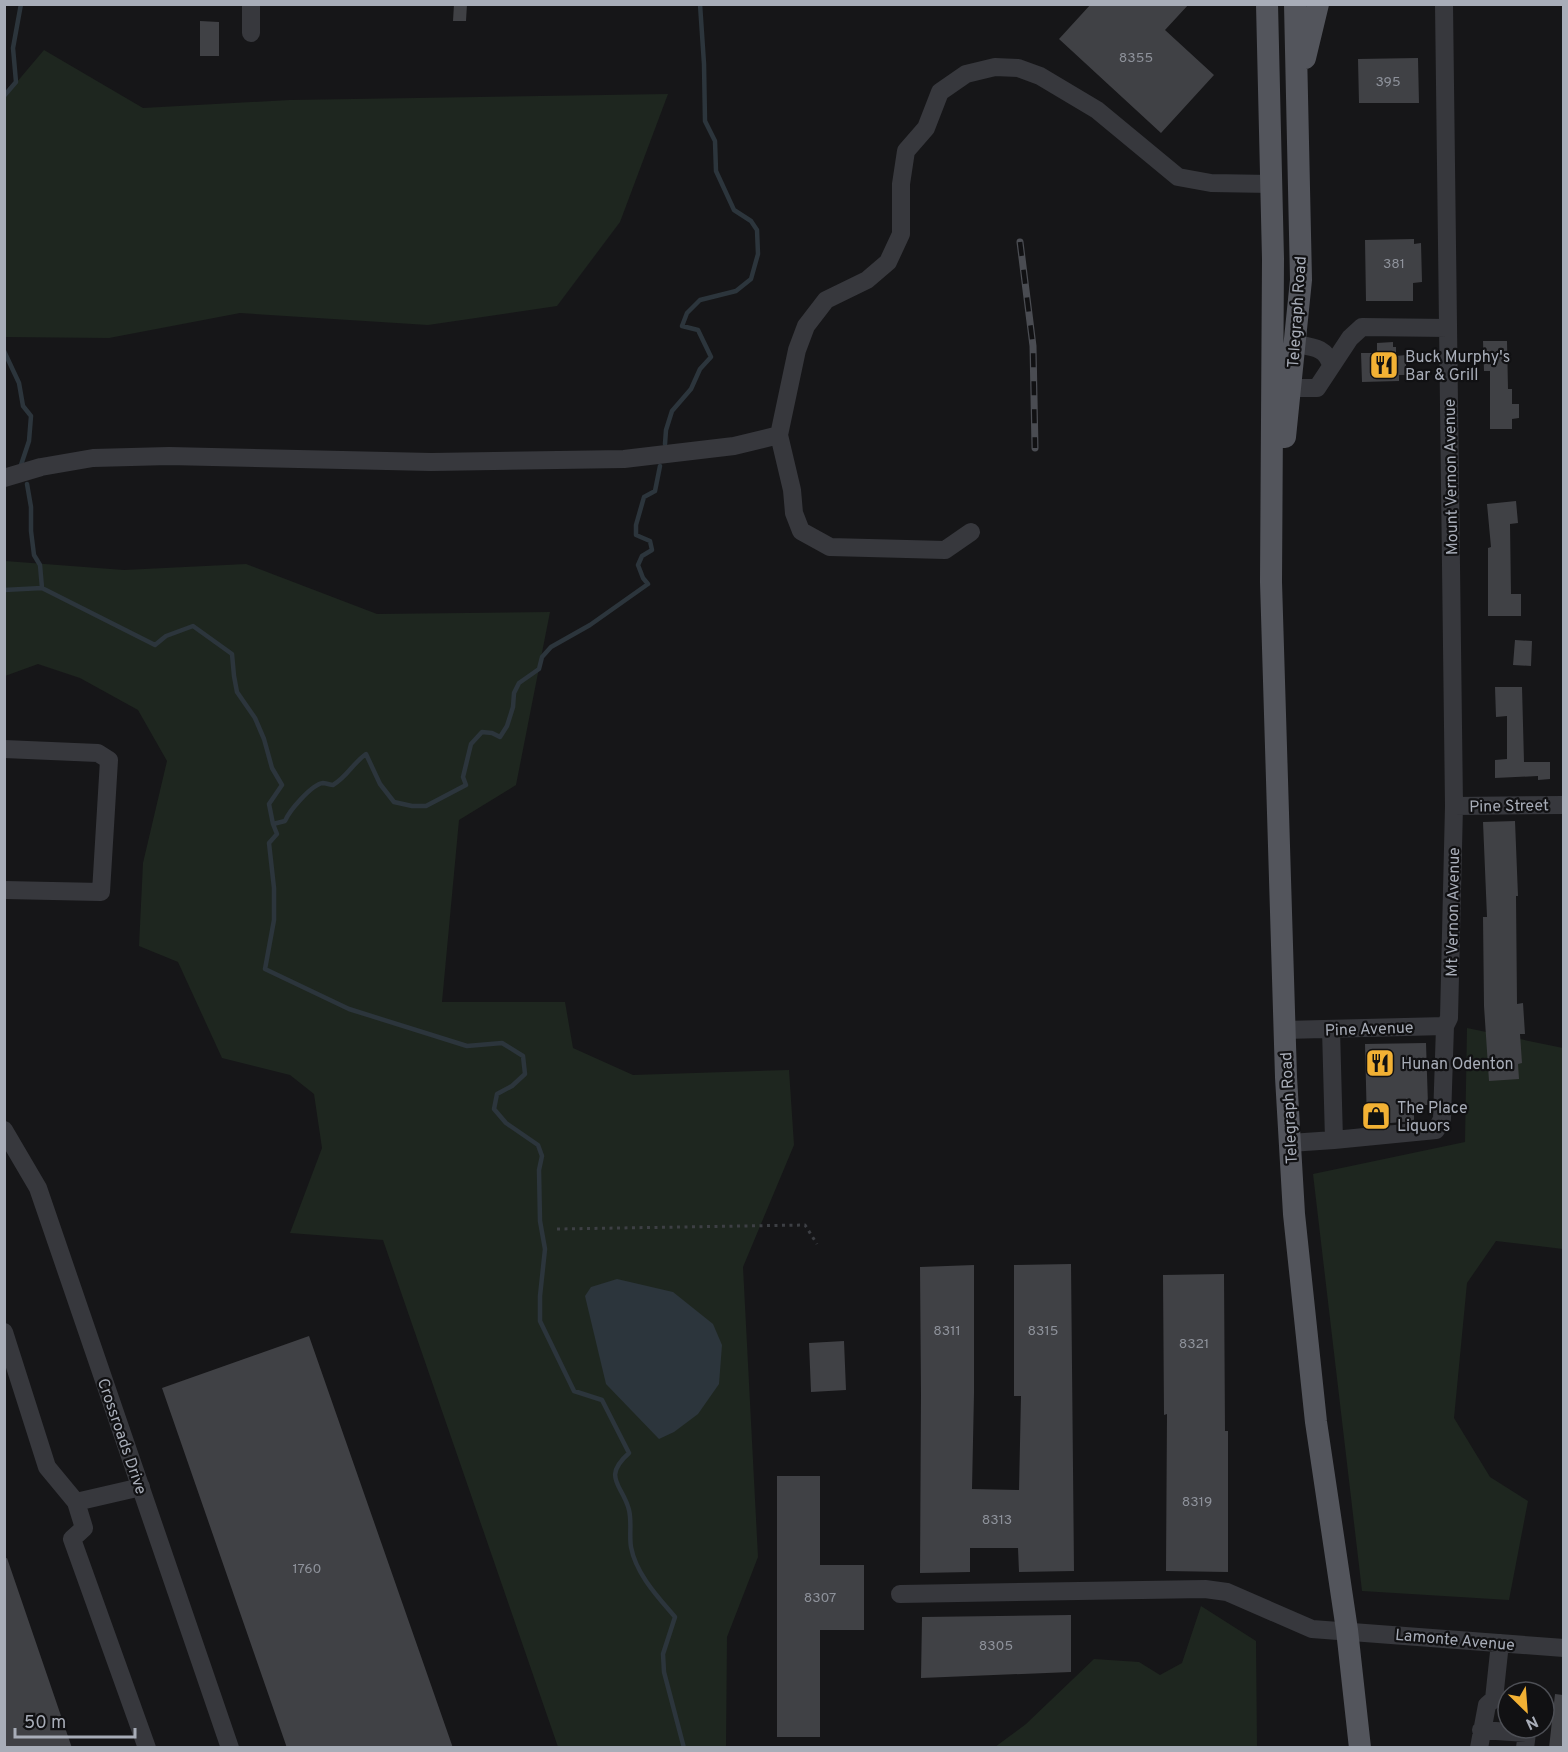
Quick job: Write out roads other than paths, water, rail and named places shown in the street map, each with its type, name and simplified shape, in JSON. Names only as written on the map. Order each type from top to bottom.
[{"type":"main road","name":"Telegraph Road","points":[[1271,582],[1301,280],[1295,4]]},
{"type":"main road","points":[[1297,92],[1318,4]]},
{"type":"main road","name":"Telegraph Road","points":[[1266,12],[1273,259],[1271,582],[1284,1030],[1290,1143],[1294,1214],[1316,1422],[1347,1630],[1360,1748]]},
{"type":"main road","name":"Telegraph Road","points":[[1347,1630],[1376,1748]]},
{"type":"street","points":[[251,4],[251,33]]},
{"type":"street","name":"Mount Vernon Avenue","points":[[1443,4],[1454,806]]},
{"type":"street","points":[[971,532],[945,550],[830,547],[801,531],[794,513],[792,490],[779,435],[797,350],[806,326],[826,300],[867,280],[888,262],[901,234],[901,184],[906,151],[926,128],[940,92],[966,74],[995,67],[1018,68],[1040,76],[1097,110],[1178,177],[1211,183],[1271,184]]},
{"type":"street","points":[[1290,388],[1317,388],[1350,338],[1362,327],[1448,328]]},
{"type":"street","points":[[1294,344],[1317,347],[1326,353],[1332,366]]},
{"type":"street","points":[[4,478],[41,467],[93,458],[169,456],[431,462],[624,459],[734,446],[779,435]]},
{"type":"street","points":[[4,749],[98,753],[108,760],[100,892],[4,890]]},
{"type":"street","name":"Pine Street","points":[[1454,806],[1563,805]]},
{"type":"street","name":"Mt Vernon Avenue","points":[[1334,1140],[1436,1130],[1442,1119],[1454,806]]},
{"type":"street","name":"Pine Avenue","points":[[1284,1030],[1447,1022]]},
{"type":"street","points":[[1290,1143],[1334,1140],[1331,1029]]},
{"type":"street","name":"Crossroads Drive","points":[[4,1130],[38,1188],[230,1748]]},
{"type":"street","points":[[4,1332],[47,1467],[76,1502],[84,1528],[72,1539],[147,1748]]},
{"type":"street","points":[[76,1502],[141,1487]]},
{"type":"street","name":"Lamonte Avenue","points":[[900,1594],[1205,1589],[1227,1592],[1312,1629],[1563,1648]]},
{"type":"street","points":[[1500,1643],[1494,1699],[1499,1707],[1486,1736],[1527,1733],[1525,1748]]},
{"type":"waterway","points":[[4,96],[16,82],[13,48],[21,4]]},
{"type":"waterway","points":[[665,444],[666,430],[672,411],[691,389],[700,369],[711,357],[698,330],[682,326],[687,313],[700,300],[736,291],[751,279],[758,254],[757,230],[751,221],[734,210],[716,171],[715,141],[705,121],[700,4]]},
{"type":"waterway","points":[[4,351],[19,383],[23,406],[31,416],[29,441],[21,465]]},
{"type":"waterway","points":[[273,824],[285,821],[296,805],[313,788],[323,783],[333,785],[338,782],[366,754],[380,784],[394,802],[426,806],[466,785],[463,777],[471,744],[482,732],[500,737],[507,726],[513,707],[514,693],[519,683],[539,669],[542,657],[551,647],[590,625],[648,584],[638,565],[642,556],[652,550],[650,541],[636,535],[636,525],[644,497],[655,491],[660,466]]},
{"type":"waterway","points":[[27,484],[34,555],[40,565],[42,588]]},
{"type":"waterway","points":[[4,590],[42,588],[155,645],[166,636],[193,626],[232,654],[237,692],[255,718],[272,768],[282,785],[269,804],[277,834],[269,843],[274,888],[274,920],[265,969],[349,1009],[467,1046],[502,1043],[523,1056],[525,1074],[512,1086],[497,1094],[494,1109],[506,1123],[538,1145],[542,1156],[539,1170],[540,1221],[545,1249],[540,1321],[574,1391],[602,1400],[629,1453],[616,1469],[616,1482],[629,1510],[631,1547],[638,1567],[648,1585],[675,1617],[663,1654],[664,1672],[684,1748]]},
{"type":"railway","points":[[1020,242],[1033,346],[1035,448]]},
{"type":"place","name":"Buck Murphy's Bar & Grill","points":[[1384,365]]},
{"type":"place","name":"Hunan Odenton","points":[[1380,1063]]},
{"type":"place","name":"The Place Liquors","points":[[1376,1116]]}]
